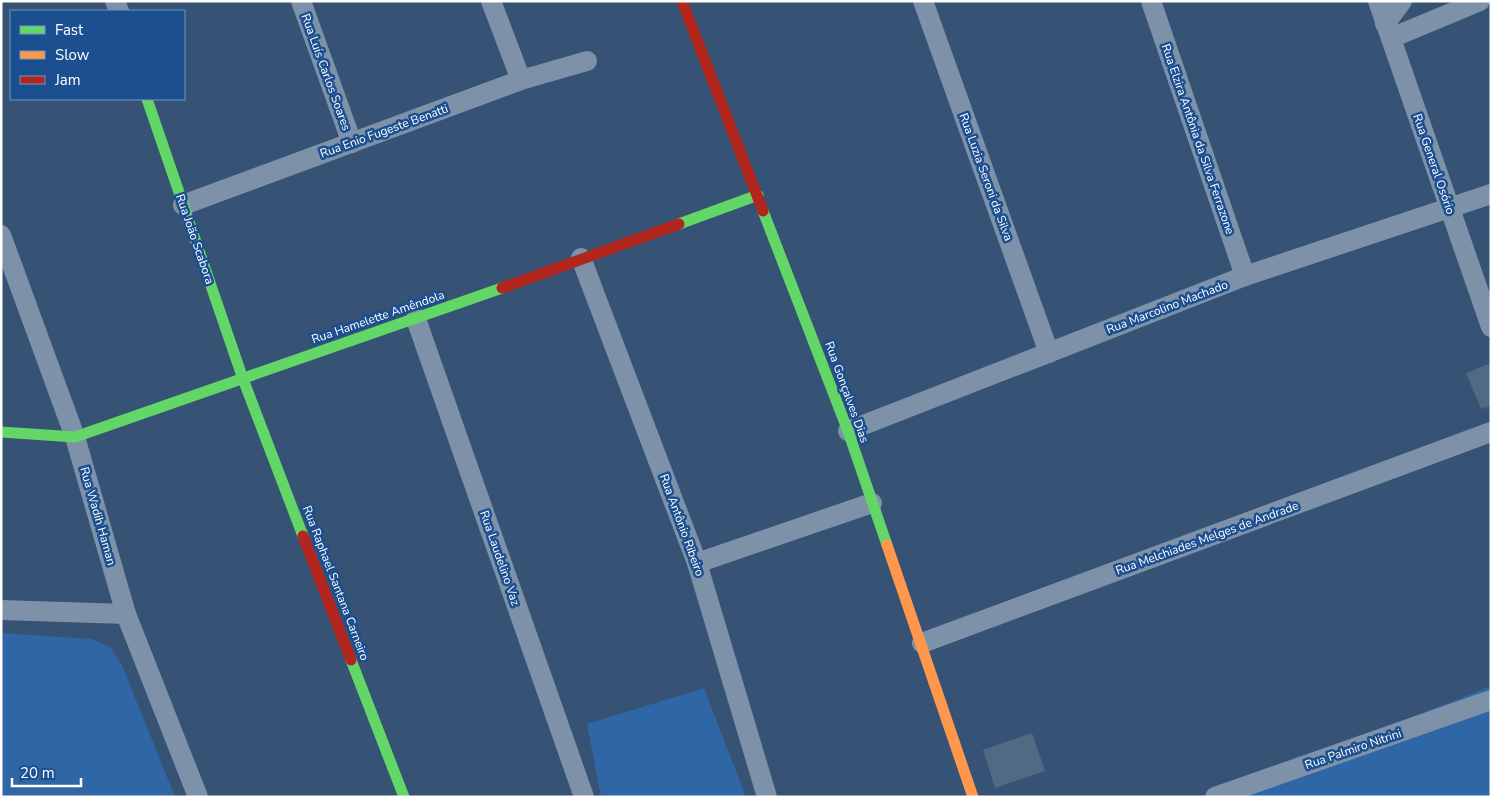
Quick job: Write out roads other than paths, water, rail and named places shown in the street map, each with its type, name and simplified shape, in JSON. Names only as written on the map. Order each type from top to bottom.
[{"type":"street","name":"Rua Luís Carlos Soares","points":[[301,1],[352,143]]},
{"type":"street","points":[[491,1],[521,80]]},
{"type":"street","name":"Rua Gonçalves Dias","points":[[682,1],[848,431],[922,643],[973,797]]},
{"type":"street","name":"Rua Luzia Seroni da Silva","points":[[923,1],[1049,353]]},
{"type":"street","name":"Rua Elzira Antônia da Silva Ferrazone","points":[[1151,1],[1245,276]]},
{"type":"street","name":"Rua General Osório","points":[[1378,1],[1491,327]]},
{"type":"street","points":[[1388,31],[1402,1]]},
{"type":"street","points":[[1388,31],[1452,6],[1480,1]]},
{"type":"street","name":"Rua Enio Fugeste Benatti","points":[[183,205],[521,80],[587,61]]},
{"type":"street","name":"Rua João Scabora","points":[[148,100],[243,379]]},
{"type":"street","name":"Rua Marcolino Machado","points":[[848,431],[1245,276],[1491,194]]},
{"type":"street","name":"Rua Hamelette Amêndola","points":[[1,432],[75,436],[416,319],[758,195]]},
{"type":"street","name":"Rua Wadih Haman","points":[[2,238],[75,436],[126,614],[198,797]]},
{"type":"street","name":"Rua Antônio Ribeiro","points":[[581,258],[697,563],[767,797]]},
{"type":"street","name":"Rua Laudelino Vaz","points":[[416,319],[584,797]]},
{"type":"street","name":"Rua Raphael Santana Carneiro","points":[[243,379],[404,797]]},
{"type":"street","name":"Rua Melchiades Melges de Andrade","points":[[922,643],[1491,432]]},
{"type":"street","points":[[697,563],[872,503]]},
{"type":"street","points":[[1,610],[126,614]]},
{"type":"street","name":"Rua Palmiro Nitrini","points":[[1215,797],[1491,700]]}]
